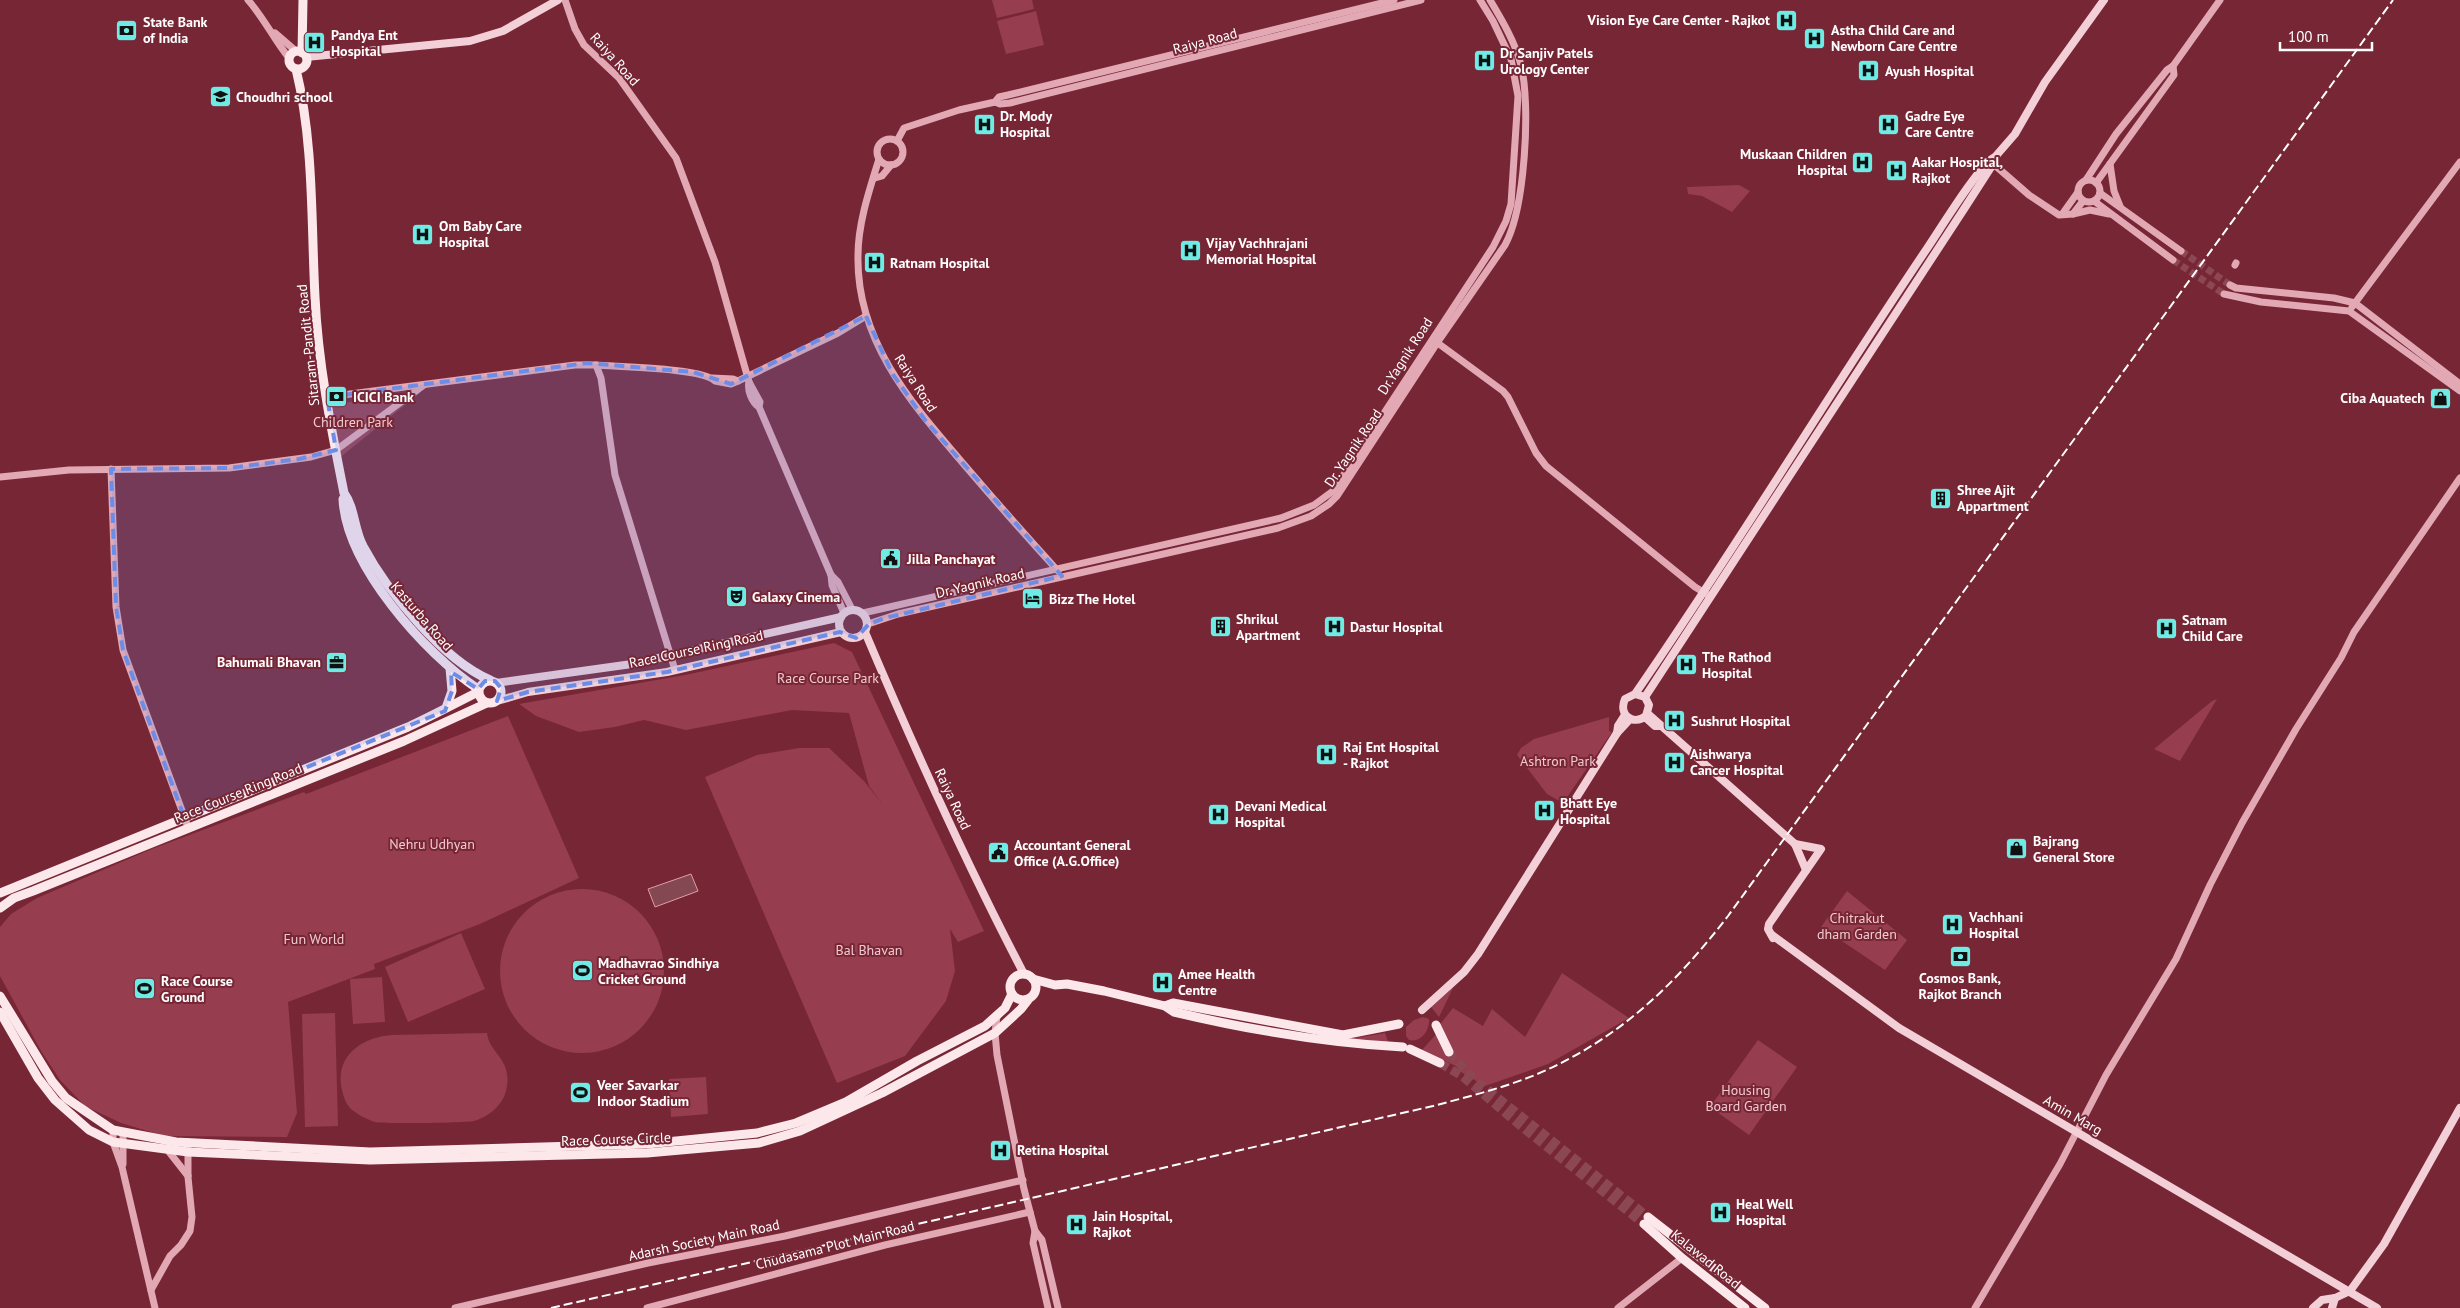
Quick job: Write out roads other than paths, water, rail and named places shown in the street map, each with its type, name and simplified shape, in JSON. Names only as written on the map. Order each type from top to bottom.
[{"type":"main road","points":[[302,0],[302,54],[300,68],[291,66],[289,58],[302,54],[470,41],[503,31],[558,0]]},
{"type":"main road","points":[[1628,717],[1624,702],[1627,697],[1635,694],[1747,527],[1876,324],[1992,160],[2015,134],[2045,82],[2104,0]]},
{"type":"main road","name":"Sitaram-Pandit Road","points":[[300,68],[310,167],[318,328],[327,397],[344,493],[348,499],[357,535],[395,596],[458,660],[493,681]]},
{"type":"main road","points":[[1645,697],[1992,160]]},
{"type":"main road","name":"Kasturba Road","points":[[344,493],[343,500],[348,524],[361,559],[392,606],[450,668],[478,691]]},
{"type":"main road","points":[[852,609],[863,613],[867,628],[859,637],[852,638],[842,632],[839,624],[842,615],[852,609]]},
{"type":"main road","name":"Race Course Ring Road","points":[[493,681],[670,657],[842,615]]},
{"type":"main road","name":"Raiya Road","points":[[867,628],[929,776],[1000,928],[1029,976]]},
{"type":"main road","name":"Race Course Ring Road","points":[[497,701],[528,692],[675,670],[842,632]]},
{"type":"main road","points":[[445,711],[452,691],[450,668]]},
{"type":"main road","points":[[493,681],[501,693],[497,701],[487,703],[482,700],[478,691],[482,683],[493,681]]},
{"type":"main road","name":"Race Course Ring Road","points":[[0,893],[445,711],[453,704],[478,691]]},
{"type":"main road","points":[[1628,717],[1638,720],[1646,715],[1649,705],[1645,697],[1635,694]]},
{"type":"main road","name":"Race Course Ring Road","points":[[0,908],[14,898],[404,741],[487,703]]},
{"type":"main road","points":[[1646,715],[1658,721],[1661,726],[1795,844],[1806,870]]},
{"type":"main road","points":[[1422,1010],[1464,972],[1571,810],[1617,733],[1618,726],[1628,717]]},
{"type":"main road","points":[[1795,844],[1821,849],[1806,870]]},
{"type":"main road","name":"Amin Marg","points":[[1806,870],[1770,932],[1773,939],[1788,950],[1792,950],[1899,1028],[2377,1308]]},
{"type":"main road","points":[[1029,976],[1036,989],[1031,997],[1021,1000],[1012,994],[1012,981],[1016,976],[1029,976],[1055,985],[1067,984],[1165,1006],[1172,1011],[1206,1020],[1341,1044],[1407,1048],[1440,1063]]},
{"type":"main road","name":"Race Course Circle","points":[[166,1145],[370,1160],[647,1153],[758,1143],[800,1131],[838,1115],[995,1033],[1031,997],[1055,985]]},
{"type":"main road","name":"Race Course Circle","points":[[166,1145],[176,1142],[188,1147],[370,1152],[646,1144],[758,1133],[796,1123],[846,1102],[916,1061],[985,1026],[1005,1008],[1012,994]]},
{"type":"main road","points":[[0,996],[52,1081],[66,1098],[113,1130],[166,1145]]},
{"type":"main road","points":[[1165,1006],[1173,1003],[1182,1004],[1343,1035],[1399,1024]]},
{"type":"main road","points":[[0,1012],[38,1078],[56,1100],[88,1130],[113,1142],[123,1144],[166,1145]]},
{"type":"main road","points":[[1436,1025],[1449,1052]]},
{"type":"main road","points":[[2313,1308],[2322,1300],[2335,1298],[2350,1292],[2384,1244],[2460,1108]]},
{"type":"main road","name":"Kalawad Road","points":[[1746,1308],[1682,1258],[1648,1224],[1720,1273],[1765,1308]]},
{"type":"main road","points":[[2332,1308],[2335,1298]]},
{"type":"street","points":[[248,0],[273,32],[281,48],[289,58]]},
{"type":"street","name":"Raiya Road","points":[[565,0],[575,29],[584,45],[619,78],[676,158],[715,262],[748,379],[748,387],[755,405],[759,407],[831,575],[832,585],[842,615]]},
{"type":"street","name":"Raiya Road","points":[[995,102],[999,97],[1394,0]]},
{"type":"street","name":"Raiya Road","points":[[899,142],[902,129],[911,128],[952,112],[995,102],[1000,104],[1010,103],[1421,0]]},
{"type":"street","name":"Dr.Yagnik Road","points":[[863,613],[1251,525],[1289,515],[1321,501],[1340,481],[1433,336],[1493,247],[1506,221],[1511,204],[1517,125],[1516,76],[1501,37],[1480,0]]},
{"type":"street","name":"Dr. Yagnik Road","points":[[867,628],[898,614],[1278,528],[1311,516],[1337,496],[1509,237],[1520,197],[1525,114],[1524,80],[1515,48],[1490,0]]},
{"type":"street","points":[[2061,214],[2078,192],[2080,185],[2086,180],[2116,134],[2167,70],[2173,66],[2220,0]]},
{"type":"street","points":[[273,32],[302,54]]},
{"type":"street","points":[[2096,183],[2174,75],[2173,66]]},
{"type":"street","points":[[875,178],[882,176],[903,155],[899,142],[889,139],[881,142],[877,150],[879,159],[891,165]]},
{"type":"street","name":"Raiya Road","points":[[879,159],[862,222],[858,254],[866,316],[892,373],[921,415],[1062,576]]},
{"type":"street","points":[[1992,160],[2029,195],[2061,214],[2073,214],[2090,210],[2112,214]]},
{"type":"street","points":[[2349,311],[2460,162]]},
{"type":"street","points":[[2110,164],[2114,191],[2121,208]]},
{"type":"street","points":[[2086,180],[2096,183]]},
{"type":"street","points":[[2096,183],[2100,193],[2181,251]]},
{"type":"street","points":[[2078,192],[2083,201]]},
{"type":"street","points":[[2094,201],[2100,193]]},
{"type":"street","points":[[2073,214],[2083,201]]},
{"type":"street","points":[[2083,201],[2094,201],[2173,260]]},
{"type":"street","points":[[2230,285],[2274,293],[2334,298],[2355,303],[2460,384]]},
{"type":"street","points":[[2224,294],[2261,302],[2349,311],[2460,391]]},
{"type":"street","points":[[327,397],[587,363],[693,372],[712,378],[733,378],[738,381],[748,379],[838,333],[866,316]]},
{"type":"street","points":[[1433,336],[1437,343],[1503,391],[1508,397],[1536,453],[1546,466],[1711,597]]},
{"type":"street","points":[[596,365],[601,378],[617,484],[675,670]]},
{"type":"street","points":[[0,477],[112,469],[229,468],[299,459],[336,450],[425,384]]},
{"type":"street","points":[[112,469],[116,607],[123,650],[188,827]]},
{"type":"street","points":[[1975,1308],[2060,1164],[2106,1075],[2176,959],[2210,884],[2237,832],[2296,729],[2341,658],[2359,624],[2460,478]]},
{"type":"street","points":[[831,575],[838,582],[852,609]]},
{"type":"street","points":[[998,1016],[995,1033],[997,1056],[1030,1212],[1035,1231],[1042,1240],[1058,1308]]},
{"type":"street","points":[[113,1130],[113,1142],[122,1167],[155,1308]]},
{"type":"street","points":[[122,1167],[124,1134]]},
{"type":"street","points":[[166,1145],[188,1176]]},
{"type":"street","points":[[151,1290],[170,1256],[181,1246],[190,1231],[192,1217],[188,1176],[188,1147]]},
{"type":"street","name":"Adarsh Society Main Road","points":[[455,1308],[648,1263],[785,1236],[1023,1180]]},
{"type":"street","name":"Chudasama Plot Main Road","points":[[647,1308],[885,1245],[1030,1212]]},
{"type":"street","points":[[1035,1231],[1033,1243],[1048,1308]]},
{"type":"street","points":[[1618,1308],[1682,1258]]},
{"type":"tunnel","points":[[2181,251],[2230,285]]},
{"type":"tunnel","points":[[2173,260],[2224,294]]},
{"type":"tunnel","points":[[1449,1052],[1474,1079],[1648,1217]]},
{"type":"tunnel","points":[[1440,1063],[1462,1076],[1522,1127],[1644,1224]]},
{"type":"railway","points":[[551,1308],[1433,1106],[1498,1088],[1535,1075],[1565,1061],[1618,1028],[1665,988],[1728,916],[2393,0]]},
{"type":"place","name":"Vision Eye Care Center - Rajkot","points":[[1786,20]]},
{"type":"place","name":"State Bank of India","points":[[127,30]]},
{"type":"place","name":"Astha Child Care and Newborn Care Centre","points":[[1815,38]]},
{"type":"place","name":"Pandya Ent Hospital","points":[[315,43]]},
{"type":"place","name":"Dr Sanjiv Patels Urology Center","points":[[1484,61]]},
{"type":"place","name":"Ayush Hospital","points":[[1869,71]]},
{"type":"place","name":"Choudhri school","points":[[220,97]]},
{"type":"place","name":"Dr. Mody Hospital","points":[[984,124]]},
{"type":"place","name":"Gadre Eye Care Centre","points":[[1889,124]]},
{"type":"place","name":"Muskaan Children Hospital","points":[[1863,162]]},
{"type":"place","name":"Aakar Hospital, Rajkot","points":[[1896,170]]},
{"type":"place","name":"Om Baby Care Hospital","points":[[423,234]]},
{"type":"place","name":"Vijay Vachhrajani Memorial Hospital","points":[[1190,251]]},
{"type":"place","name":"Ratnam Hospital","points":[[874,263]]},
{"type":"place","name":"ICICI Bank","points":[[337,397]]},
{"type":"place","name":"Ciba Aquatech","points":[[2441,398]]},
{"type":"place","name":"Shree Ajit Appartment","points":[[1941,498]]},
{"type":"place","name":"Jilla Panchayat","points":[[891,559]]},
{"type":"place","name":"Galaxy Cinema","points":[[736,597]]},
{"type":"place","name":"Bizz The Hotel","points":[[1033,599]]},
{"type":"place","name":"Shrikul Apartment","points":[[1220,627]]},
{"type":"place","name":"Dastur Hospital","points":[[1334,627]]},
{"type":"place","name":"Satnam Child Care","points":[[2166,628]]},
{"type":"place","name":"Bahumali Bhavan","points":[[337,662]]},
{"type":"place","name":"The Rathod Hospital","points":[[1686,665]]},
{"type":"place","name":"Sushrut Hospital","points":[[1675,721]]},
{"type":"place","name":"Raj Ent Hospital - Rajkot","points":[[1327,755]]},
{"type":"place","name":"Aishwarya Cancer Hospital","points":[[1674,762]]},
{"type":"place","name":"Bhatt Eye Hospital","points":[[1544,811]]},
{"type":"place","name":"Devani Medical Hospital","points":[[1219,814]]},
{"type":"place","name":"Bajrang General Store","points":[[2017,849]]},
{"type":"place","name":"Accountant General Office (A.G.Office)","points":[[998,853]]},
{"type":"place","name":"Vachhani Hospital","points":[[1953,925]]},
{"type":"place","name":"Cosmos Bank, Rajkot Branch","points":[[1960,956]]},
{"type":"place","name":"Madhavrao Sindhiya Cricket Ground","points":[[582,971]]},
{"type":"place","name":"Amee Health Centre","points":[[1162,982]]},
{"type":"place","name":"Race Course Ground","points":[[145,989]]},
{"type":"place","name":"Veer Savarkar Indoor Stadium","points":[[581,1093]]},
{"type":"place","name":"Retina Hospital","points":[[1001,1150]]},
{"type":"place","name":"Heal Well Hospital","points":[[1720,1212]]},
{"type":"place","name":"Jain Hospital, Rajkot","points":[[1077,1224]]},
{"type":"park label","name":"Children Park","points":[[353,422]]},
{"type":"park label","name":"Race Course Park","points":[[828,678]]},
{"type":"park label","name":"Ashtron Park","points":[[1558,761]]},
{"type":"park label","name":"Nehru Udhyan","points":[[432,844]]},
{"type":"park label","name":"Chitrakut dham Garden","points":[[1857,926]]},
{"type":"park label","name":"Fun World","points":[[314,939]]},
{"type":"park label","name":"Bal Bhavan","points":[[869,950]]},
{"type":"park label","name":"Housing Board Garden","points":[[1746,1098]]}]
